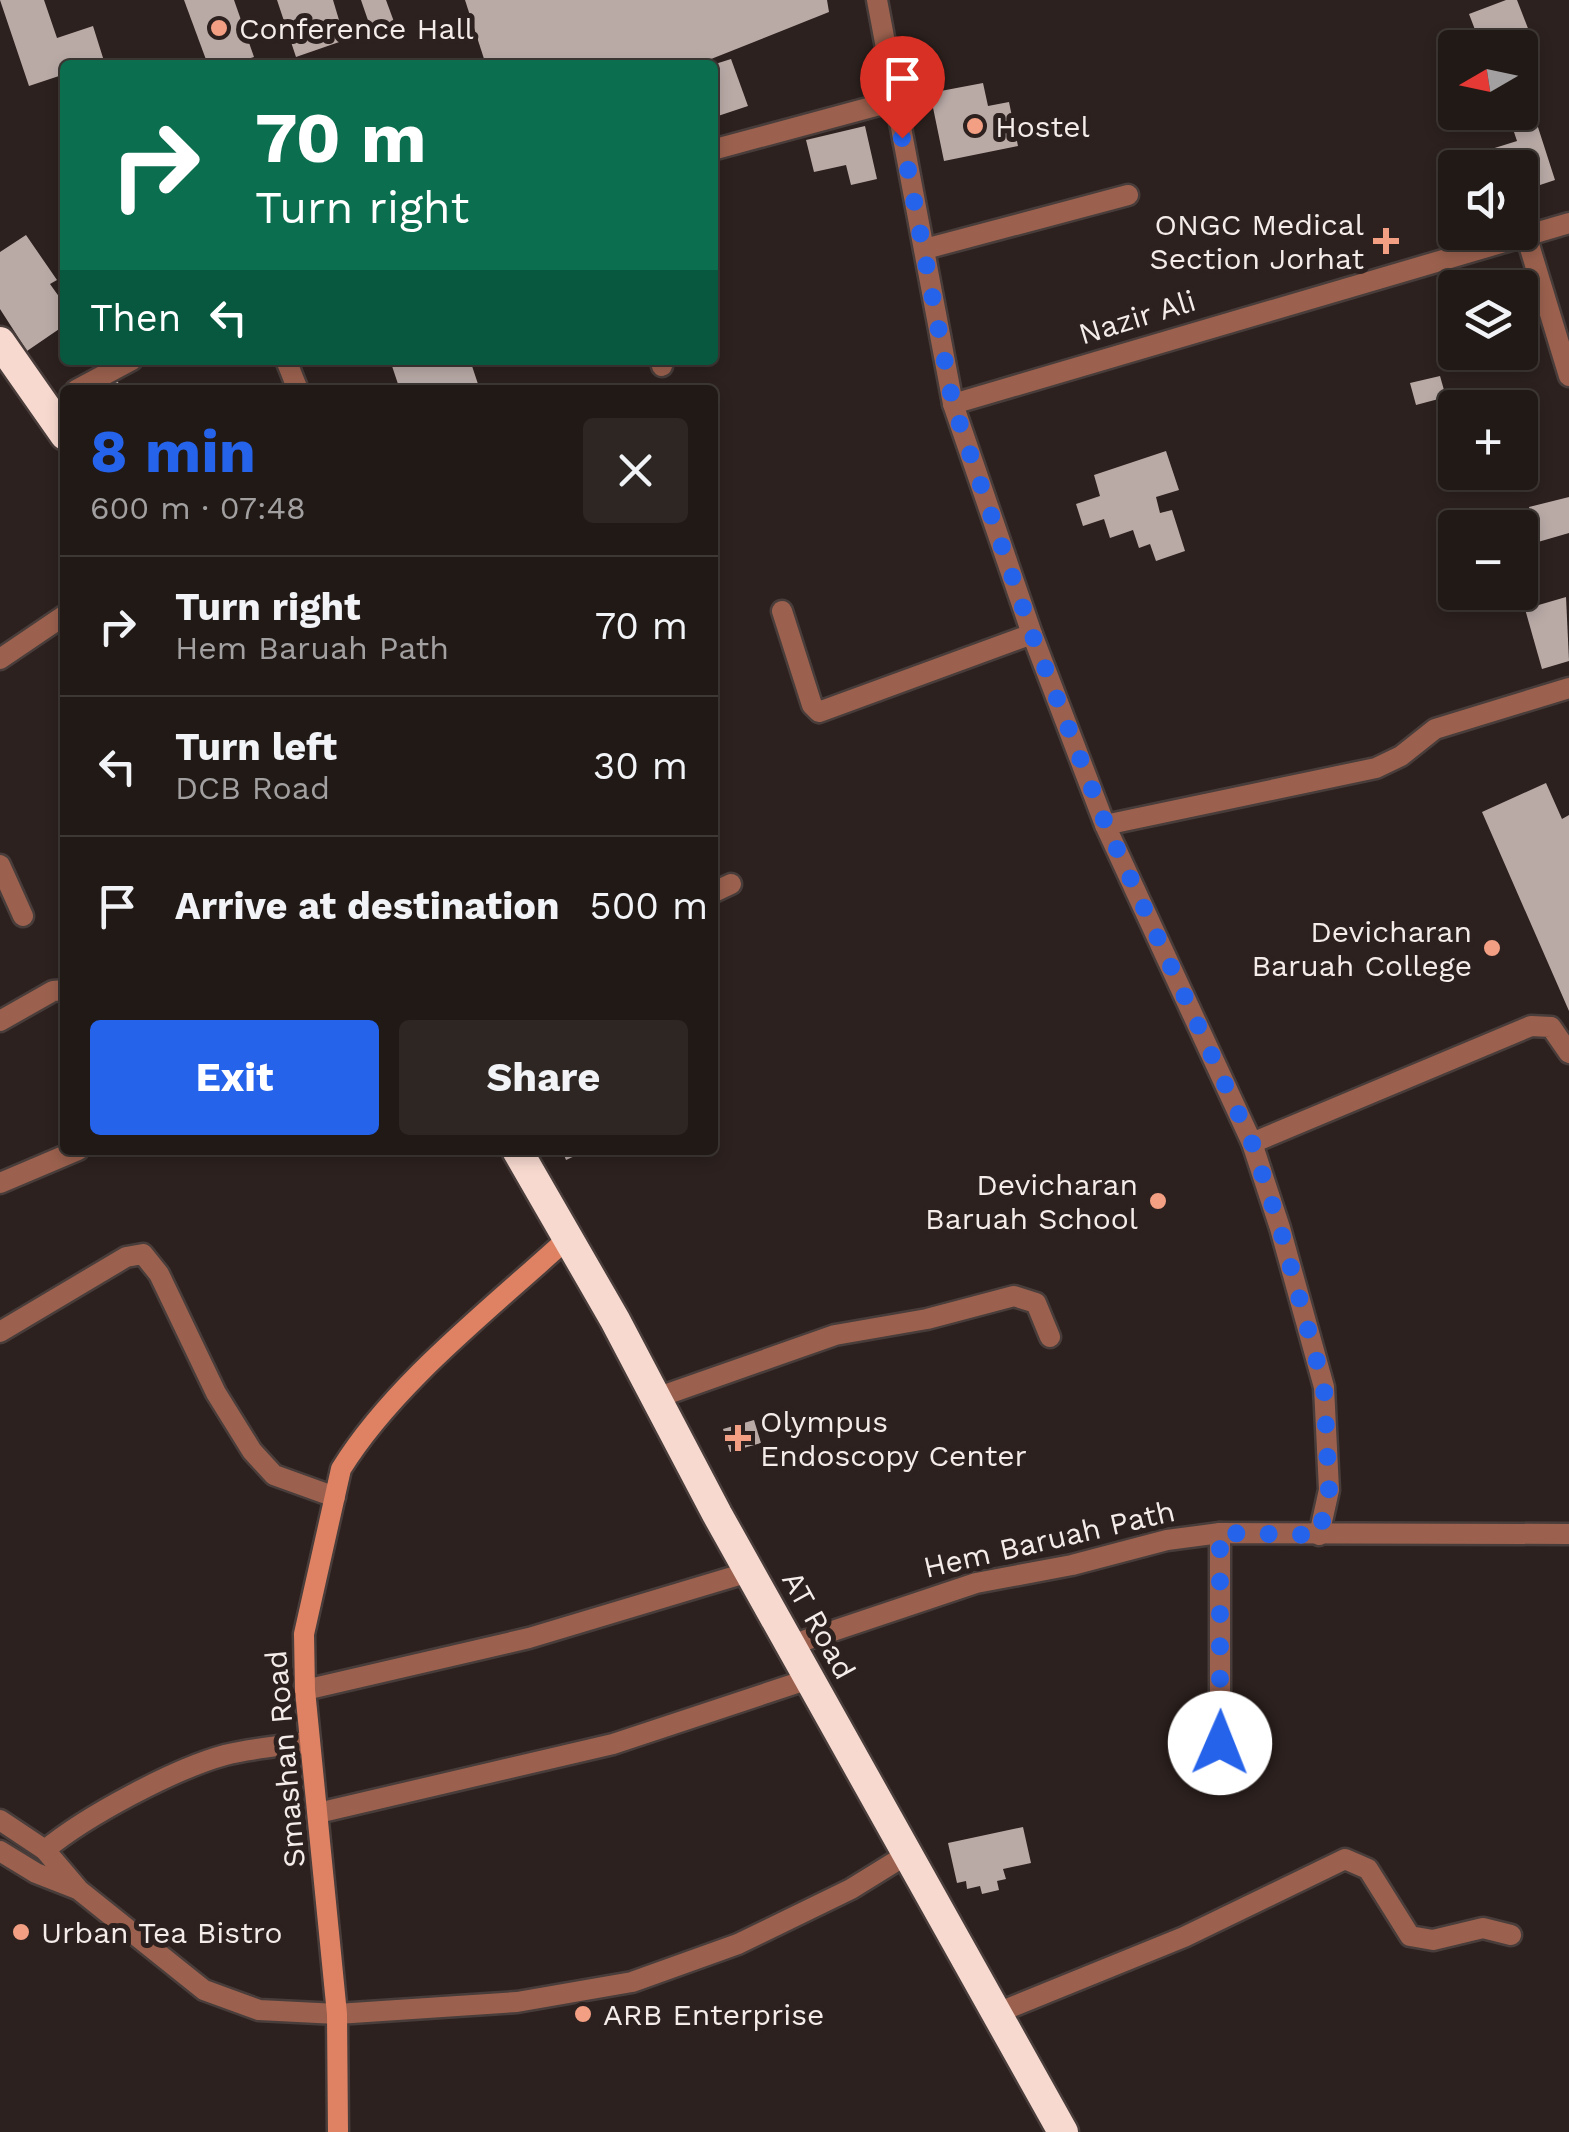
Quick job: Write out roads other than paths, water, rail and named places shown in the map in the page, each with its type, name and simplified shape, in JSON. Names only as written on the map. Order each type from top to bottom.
[{"type":"highway","points":[[0,342],[56,402]]},
{"type":"highway","name":"AT Road","points":[[519,1155],[1063,2132]]},
{"type":"street","points":[[877,0],[953,404],[1032,634],[1106,825],[1252,1143],[1324,1387],[1329,1490],[1319,1535]]},
{"type":"street","points":[[718,148],[894,101]]},
{"type":"street","points":[[925,249],[1128,195]]},
{"type":"street","name":"Nazir Ali","points":[[1538,232],[1569,223]]},
{"type":"street","name":"Nazir Ali","points":[[953,404],[1478,250]]},
{"type":"street","points":[[1530,250],[1569,376]]},
{"type":"street","points":[[85,385],[123,365]]},
{"type":"street","points":[[782,611],[812,705],[819,712],[1032,634]]},
{"type":"street","points":[[0,660],[60,618]]},
{"type":"street","points":[[1106,825],[1376,768],[1401,756],[1435,729],[1569,688]]},
{"type":"street","points":[[0,865],[23,916]]},
{"type":"street","points":[[0,1021],[52,991],[60,990]]},
{"type":"street","points":[[1252,1143],[1531,1026],[1551,1027],[1569,1053]]},
{"type":"street","points":[[0,1183],[66,1155]]},
{"type":"street","name":"Smashan Road","points":[[338,2132],[338,2014],[304,1690],[304,1634],[334,1497],[342,1469],[355,1447],[412,1383],[568,1238]]},
{"type":"street","points":[[0,1332],[126,1256],[143,1254],[159,1274],[229,1416],[252,1450],[274,1475],[334,1497]]},
{"type":"street","points":[[656,1398],[836,1335],[927,1319],[1014,1296],[1036,1303],[1050,1337]]},
{"type":"street","points":[[1220,1533],[1220,1743]]},
{"type":"street","name":"Hem Baruah Path","points":[[790,1645],[976,1583],[1072,1565],[1167,1540],[1220,1533],[1569,1534]]},
{"type":"street","points":[[304,1690],[530,1638],[750,1572]]},
{"type":"street","points":[[318,1814],[614,1744],[810,1679]]},
{"type":"street","points":[[45,1850],[82,1822],[197,1765],[244,1750],[310,1742]]},
{"type":"street","points":[[0,1820],[45,1850],[79,1890],[204,1990],[258,2010],[338,2014],[517,2002],[632,1982],[738,1944],[850,1889],[906,1855]]},
{"type":"street","points":[[0,1851],[36,1873],[79,1890]]},
{"type":"street","points":[[997,2013],[1184,1937],[1345,1860],[1368,1869],[1410,1936],[1433,1940],[1484,1928],[1511,1935]]},
{"type":"place","name":"Conference Hall","points":[[219,28]]},
{"type":"place","name":"Hostel","points":[[975,126]]},
{"type":"place","name":"ONGC Medical Section Jorhat","points":[[1386,241]]},
{"type":"place","name":"Devicharan Baruah College","points":[[1492,948]]},
{"type":"place","name":"Devicharan Baruah School","points":[[1158,1201]]},
{"type":"place","name":"Olympus Endoscopy Center","points":[[738,1438]]},
{"type":"place","name":"Urban Tea Bistro","points":[[21,1932]]},
{"type":"place","name":"ARB Enterprise","points":[[583,2014]]}]
